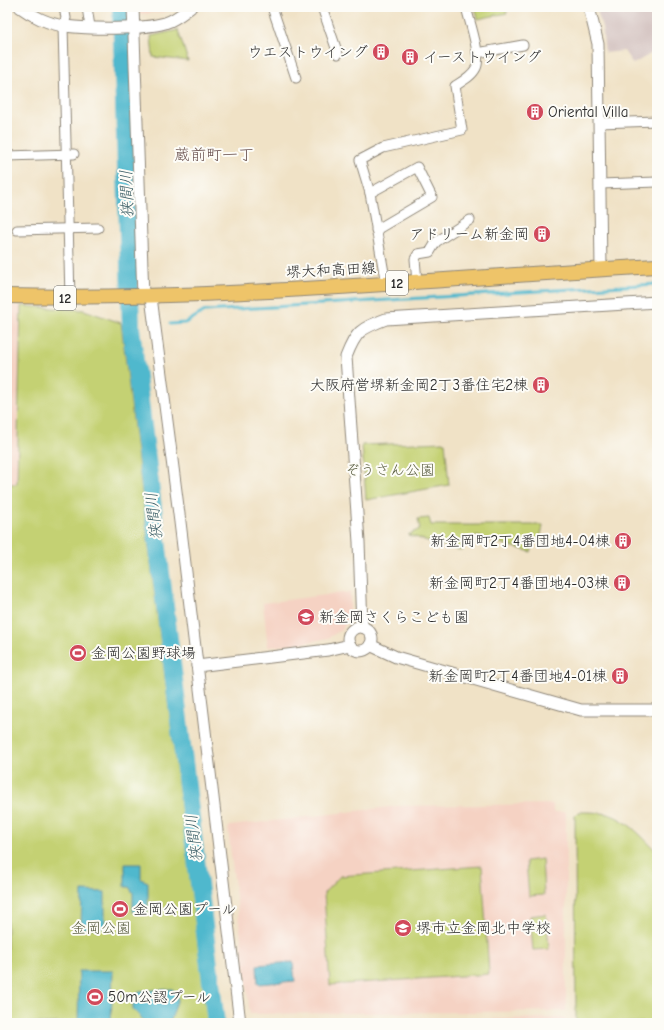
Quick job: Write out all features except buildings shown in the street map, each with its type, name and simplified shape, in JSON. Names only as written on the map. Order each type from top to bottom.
[{"type":"main road","name":"堺大和高田線","points":[[7,296],[70,298],[138,297],[386,284],[657,266]]},
{"type":"street","points":[[64,7],[66,18],[63,26],[71,154],[69,228],[70,298]]},
{"type":"street","points":[[87,7],[90,27]]},
{"type":"street","points":[[133,7],[131,27],[138,297],[197,666],[240,1023]]},
{"type":"street","points":[[22,8],[34,16],[63,26],[111,28],[165,23],[174,20],[191,7]]},
{"type":"street","points":[[272,7],[296,78]]},
{"type":"street","points":[[322,7],[338,54]]},
{"type":"street","points":[[386,284],[370,193],[360,160],[383,148],[462,130],[455,86],[472,74],[477,66],[477,53],[466,7]]},
{"type":"street","points":[[589,7],[598,44],[601,269]]},
{"type":"street","points":[[477,53],[523,45]]},
{"type":"street","points":[[599,123],[657,121]]},
{"type":"street","points":[[7,156],[71,154]]},
{"type":"street","points":[[370,193],[417,167],[432,197],[376,230]]},
{"type":"street","points":[[600,184],[636,184],[657,182]]},
{"type":"street","points":[[417,282],[415,259],[418,254],[430,252],[436,242],[470,220]]},
{"type":"street","points":[[17,230],[98,228]]},
{"type":"street","points":[[362,627],[359,542],[346,357],[357,334],[369,326],[386,319],[657,302]]},
{"type":"street","points":[[362,627],[371,634],[372,641],[370,645],[360,651],[352,648],[348,638],[351,631],[362,627]]},
{"type":"street","points":[[197,666],[328,650],[350,645]]},
{"type":"street","points":[[370,645],[396,657],[580,710],[657,710]]},
{"type":"shaded area","points":[[140,7],[172,7],[165,12],[140,14]]},
{"type":"shaded area","points":[[596,7],[657,7],[657,50],[633,64],[624,51],[605,53],[602,27]]},
{"type":"shaded area","points":[[7,306],[21,306],[17,484],[7,484]]},
{"type":"shaded area","name":"新金岡さくらこども園","points":[[350,592],[350,611],[346,624],[341,630],[328,638],[304,643],[268,647],[263,603]]},
{"type":"shaded area","name":"堺市立金岡北中学校","points":[[553,804],[553,812],[566,812],[566,1011],[250,1014],[228,829],[230,826],[398,806]]},
{"type":"shaded area","points":[[566,1018],[566,1023],[250,1023]]},
{"type":"green space","points":[[475,7],[506,7],[507,13],[478,19]]},
{"type":"green space","points":[[178,30],[188,61],[153,57],[151,36]]},
{"type":"green space","name":"金岡公園","points":[[21,306],[84,310],[121,323],[208,1023],[7,1023],[7,484],[17,484]]},
{"type":"green space","name":"ぞうさん公園","points":[[445,442],[449,485],[366,500],[362,445]]},
{"type":"green space","points":[[429,518],[431,525],[543,525],[540,540],[536,539],[531,552],[476,536],[473,545],[464,545],[461,551],[408,535],[420,529],[418,519]]},
{"type":"green space","points":[[579,812],[601,813],[625,822],[657,852],[657,1023],[576,1023],[575,816]]},
{"type":"green space","points":[[542,859],[544,895],[529,896],[526,861]]},
{"type":"green space","points":[[482,866],[489,974],[330,985],[324,893],[340,876]]},
{"type":"green space","points":[[546,914],[549,949],[533,950],[530,916]]},
{"type":"water","points":[[125,864],[141,864],[141,879],[148,882],[148,912],[133,912],[133,893],[129,887],[125,887]]},
{"type":"water","points":[[82,891],[105,892],[105,928],[81,928]]},
{"type":"water","points":[[293,962],[295,981],[258,984],[257,965]]},
{"type":"water","name":"50m公認プール","points":[[79,971],[113,971],[111,1023],[78,1023]]},
{"type":"water","points":[[172,989],[176,992],[178,998],[170,1023],[146,1023],[133,1009],[133,1004],[139,991]]},
{"type":"waterway","name":"狭間川","points":[[121,7],[131,328],[216,1023]]},
{"type":"waterway","points":[[170,324],[185,323],[205,311],[657,284]]},
{"type":"place","name":"ウエストウイング","points":[[381,52]]},
{"type":"place","name":"イーストウイング","points":[[410,57]]},
{"type":"place","name":"Oriental Villa","points":[[535,112]]},
{"type":"place","name":"アドリーム新金岡","points":[[542,234]]},
{"type":"place","name":"大阪府営堺新金岡2丁3番住宅2棟","points":[[541,385]]},
{"type":"place","name":"新金岡町2丁4番団地4-04棟","points":[[623,541]]},
{"type":"place","name":"新金岡町2丁4番団地4-03棟","points":[[622,583]]},
{"type":"place","name":"新金岡さくらこども園","points":[[306,617]]},
{"type":"place","name":"金岡公園野球場","points":[[78,653]]},
{"type":"place","name":"新金岡町2丁4番団地4-01棟","points":[[620,676]]},
{"type":"place","name":"金岡公園プール","points":[[120,909]]},
{"type":"place","name":"堺市立金岡北中学校","points":[[403,928]]},
{"type":"place","name":"50m公認プール","points":[[95,997]]},
{"type":"district","name":"蔵前町一丁","points":[[214,155]]}]
